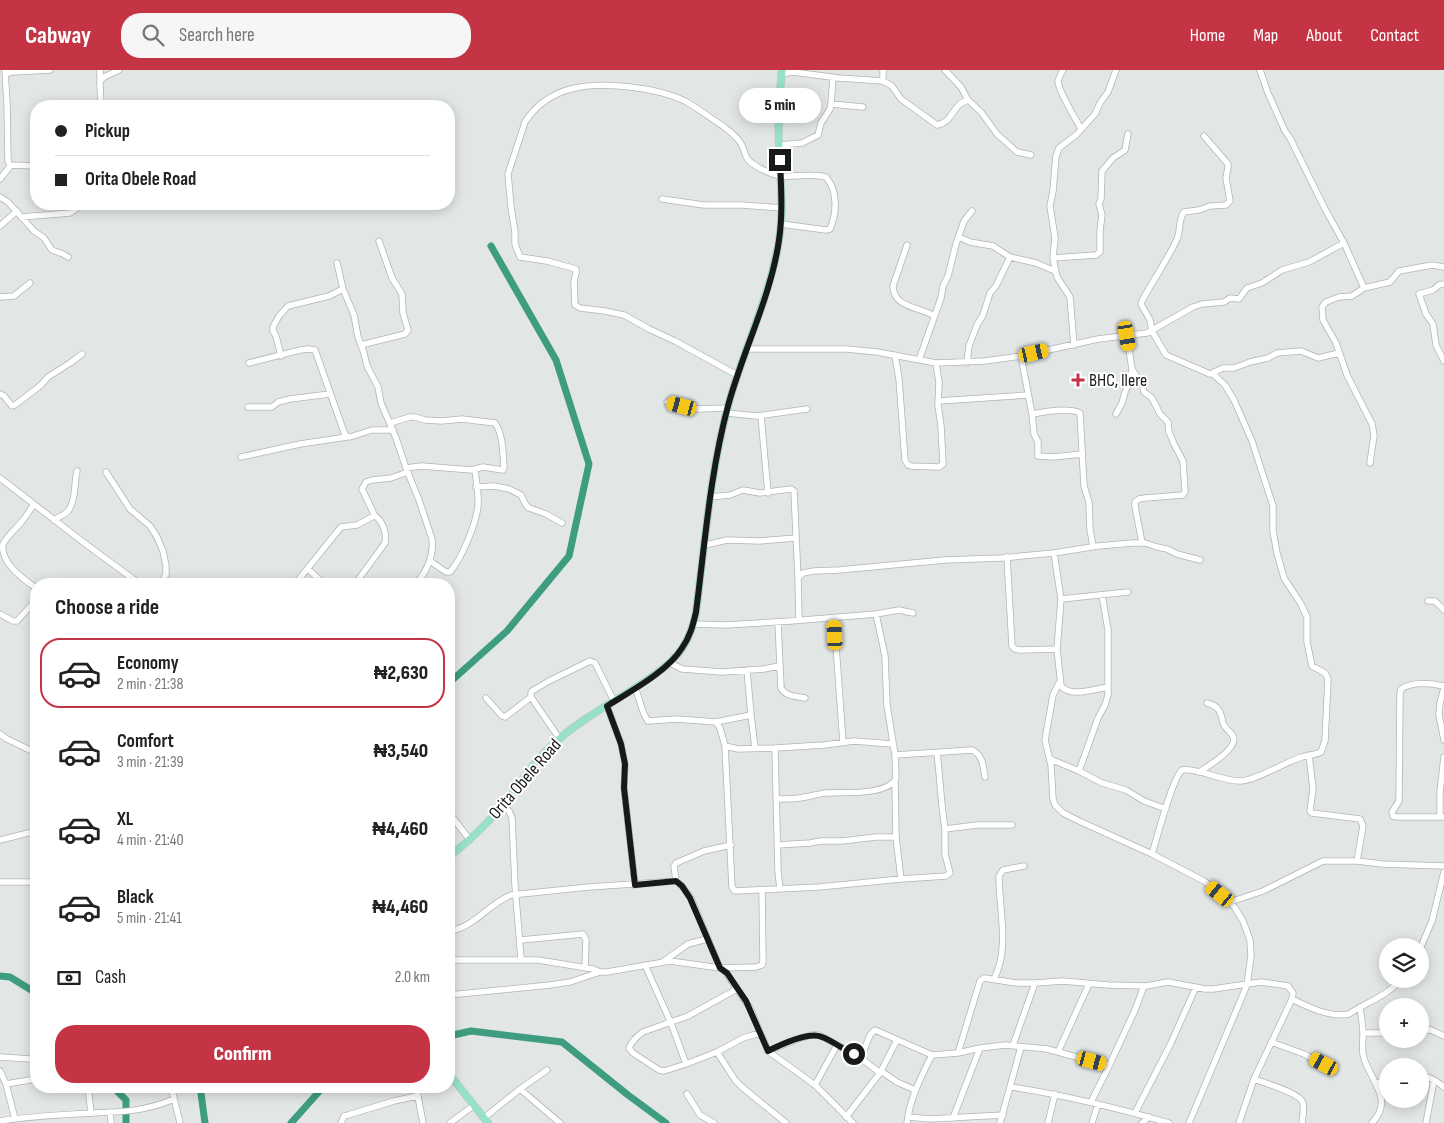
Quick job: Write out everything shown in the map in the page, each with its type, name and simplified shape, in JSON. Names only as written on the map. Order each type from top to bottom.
[{"type":"main road","name":"Orita Obele Road","points":[[455,852],[482,829],[526,774],[559,738],[636,688],[670,663],[682,650],[693,624],[710,497],[727,410],[774,267],[780,238],[782,208],[779,100],[781,72]]},
{"type":"main road","points":[[455,1082],[486,1120]]},
{"type":"street","points":[[10,166],[8,161],[5,72],[50,70]]},
{"type":"street","points":[[100,70],[101,100]]},
{"type":"street","points":[[100,80],[119,70]]},
{"type":"street","points":[[883,70],[883,81]]},
{"type":"street","points":[[945,70],[961,88],[968,100],[982,112],[997,134],[1015,150],[1031,155]]},
{"type":"street","points":[[1063,70],[1059,79],[1059,85],[1081,129]]},
{"type":"street","points":[[1074,345],[1070,297],[1057,277],[1053,258],[1055,238],[1050,206],[1054,191],[1057,152],[1095,114],[1108,92],[1116,70]]},
{"type":"street","points":[[1260,70],[1284,131],[1290,138],[1325,210],[1344,243],[1364,288]]},
{"type":"street","points":[[781,72],[883,81],[892,86],[901,99],[937,125],[948,120],[958,105],[968,100]]},
{"type":"street","points":[[779,144],[802,143],[815,138],[821,123],[830,109],[833,77]]},
{"type":"street","points":[[737,375],[624,315],[580,308],[575,305],[574,281],[576,269],[520,256],[514,242],[515,232],[508,174],[525,122],[546,100],[561,92],[593,84],[641,88],[685,101],[724,127],[740,142],[749,161],[763,170],[780,176],[815,175],[826,177],[834,189],[835,206],[831,228],[829,230],[781,224]]},
{"type":"street","points":[[831,104],[863,107]]},
{"type":"street","points":[[1053,258],[1096,255],[1100,252],[1102,215],[1099,204],[1102,198],[1102,171],[1113,158],[1125,150],[1128,134]]},
{"type":"street","points":[[1152,854],[1174,783],[1180,772],[1186,769],[1224,779],[1242,781],[1294,760],[1318,754],[1322,750],[1325,741],[1328,679],[1325,673],[1312,666],[1308,642],[1307,617],[1284,578],[1273,531],[1272,506],[1252,441],[1234,400],[1225,385],[1213,374],[1166,355],[1152,331],[1151,323],[1141,304],[1162,269],[1175,242],[1182,214],[1185,211],[1199,210],[1210,206],[1226,206],[1230,201],[1226,178],[1228,164],[1204,136]]},
{"type":"street","points":[[0,179],[10,166],[30,166]]},
{"type":"street","points":[[0,197],[8,202],[34,231],[44,238],[52,250],[68,257]]},
{"type":"street","points":[[662,198],[704,205],[782,208]]},
{"type":"street","points":[[21,217],[70,213],[74,210]]},
{"type":"street","points":[[0,226],[16,211]]},
{"type":"street","points":[[919,360],[950,270],[965,218],[972,211]]},
{"type":"street","points":[[959,237],[978,244],[993,246],[1010,257],[1036,263],[1055,271]]},
{"type":"street","points":[[361,344],[405,334],[408,330],[403,313],[402,294],[392,278],[379,241]]},
{"type":"street","points":[[746,349],[847,349],[870,351],[936,363],[967,363],[1021,356],[1098,339],[1152,331],[1193,307],[1202,304],[1224,302],[1230,298],[1239,299],[1247,288],[1262,283],[1278,272],[1305,263],[1344,243]]},
{"type":"street","points":[[907,245],[894,286],[894,292],[897,298],[916,310],[926,311],[934,316]]},
{"type":"street","points":[[1336,247],[1348,253]]},
{"type":"street","points":[[967,363],[969,346],[977,325],[983,315],[990,293],[996,286],[1010,257]]},
{"type":"street","points":[[337,263],[343,289],[354,315],[358,337],[367,366],[376,383],[381,402],[432,538],[433,545],[430,561],[426,572],[421,578]]},
{"type":"street","points":[[1370,463],[1374,435],[1372,424],[1347,375],[1330,329],[1324,320],[1322,307],[1326,302],[1339,297],[1352,296],[1364,288],[1390,282],[1400,270],[1410,270],[1419,266],[1432,265],[1444,267]]},
{"type":"street","points":[[0,298],[14,296],[30,283]]},
{"type":"street","points":[[1444,284],[1419,294],[1426,314],[1433,324],[1436,345],[1444,361]]},
{"type":"street","points":[[281,356],[273,330],[278,316],[288,306],[329,296],[343,289]]},
{"type":"street","points":[[1116,414],[1122,403],[1132,369],[1127,336]]},
{"type":"street","points":[[249,363],[300,350],[315,350],[343,432],[347,436]]},
{"type":"street","points":[[1213,374],[1222,368],[1237,367],[1268,358],[1277,353],[1301,351],[1318,358],[1339,353]]},
{"type":"street","points":[[0,394],[12,406],[15,405],[41,385],[48,377],[64,368],[82,354]]},
{"type":"street","points":[[894,355],[905,460],[908,465],[942,466],[943,452],[938,401],[940,382],[936,363]]},
{"type":"street","points":[[1021,356],[1034,434],[1038,442],[1038,456],[1053,457],[1082,454]]},
{"type":"street","points":[[1132,369],[1144,392],[1152,398],[1160,414],[1168,422],[1172,439],[1184,467],[1185,491],[1183,494],[1144,498],[1135,502],[1142,543]]},
{"type":"street","points":[[248,407],[272,407],[278,402],[290,398],[330,394]]},
{"type":"street","points":[[938,401],[1028,395]]},
{"type":"street","points":[[667,402],[698,409],[727,410],[749,416],[807,409]]},
{"type":"street","points":[[1032,414],[1058,410],[1079,412],[1084,486],[1089,505],[1092,547]]},
{"type":"street","points":[[761,416],[768,493]]},
{"type":"street","points":[[360,578],[386,543],[386,535],[380,520],[374,515],[362,489],[366,482],[391,478],[421,466],[474,470],[483,467],[502,470],[504,467],[503,446],[498,427],[495,423],[462,420],[425,420],[414,417],[390,423]]},
{"type":"street","points":[[241,457],[300,444],[350,437],[372,430],[393,430]]},
{"type":"street","points":[[430,561],[446,572],[452,570],[468,541],[478,505],[474,470]]},
{"type":"street","points":[[54,520],[66,513],[72,503],[77,471]]},
{"type":"street","points":[[106,472],[130,509],[150,526],[157,537],[163,550],[166,566],[164,578]]},
{"type":"street","points":[[0,478],[132,578]]},
{"type":"street","points":[[476,487],[494,486],[509,489],[521,495],[526,505],[530,508],[562,523]]},
{"type":"street","points":[[710,497],[730,495],[743,490],[757,493],[791,489],[794,491],[799,620]]},
{"type":"street","points":[[30,583],[10,568],[2,552],[3,544],[34,504]]},
{"type":"street","points":[[300,578],[341,527],[358,525],[374,515]]},
{"type":"street","points":[[705,545],[727,540],[796,538]]},
{"type":"street","points":[[798,578],[803,574],[814,571],[945,560],[1007,558],[1092,547],[1142,543],[1166,548],[1177,554],[1200,560]]},
{"type":"street","points":[[1054,553],[1061,599],[1057,649],[1059,683],[1053,695],[1045,735],[1046,748],[1050,759],[1053,799],[1058,808],[1079,821],[1152,854],[1204,881],[1230,902],[1243,921],[1250,940],[1251,956],[1246,984],[1189,1123]]},
{"type":"street","points":[[1007,558],[1012,646],[1020,650],[1057,649]]},
{"type":"street","points":[[308,569],[318,578]]},
{"type":"street","points":[[1061,599],[1128,592]]},
{"type":"street","points":[[1079,771],[1098,718],[1108,698],[1109,648],[1102,595]]},
{"type":"street","points":[[1428,601],[1435,601],[1444,610]]},
{"type":"street","points":[[0,614],[13,621],[17,621],[30,607]]},
{"type":"street","points":[[693,624],[778,622],[876,614],[899,610],[913,613]]},
{"type":"street","points":[[876,614],[885,656],[887,705],[895,755],[896,837],[901,879]]},
{"type":"street","points":[[834,618],[843,743]]},
{"type":"street","points":[[778,622],[781,688],[783,693],[787,695],[805,698]]},
{"type":"street","points":[[559,738],[531,697],[530,693],[532,691],[590,661],[595,663],[614,701]]},
{"type":"street","points":[[670,663],[682,669],[722,672],[779,666]]},
{"type":"street","points":[[747,670],[750,715],[755,748]]},
{"type":"street","points":[[1059,683],[1064,689],[1073,692],[1108,688]]},
{"type":"street","points":[[1444,740],[1439,715],[1444,687],[1418,684],[1401,689],[1399,801],[1392,812],[1393,816],[1442,817],[1440,792],[1444,757]]},
{"type":"street","points":[[636,688],[644,715],[648,721],[677,719],[716,722],[750,715]]},
{"type":"street","points":[[486,698],[502,716],[505,716],[531,697]]},
{"type":"street","points":[[1199,772],[1217,761],[1231,745],[1234,738],[1224,728],[1219,709],[1207,704]]},
{"type":"street","points":[[607,706],[621,744],[625,764],[624,788],[635,885]]},
{"type":"street","points":[[716,722],[720,728],[725,746],[732,887],[738,892],[819,887],[949,875],[945,854],[941,782],[937,753]]},
{"type":"street","points":[[0,734],[30,750]]},
{"type":"street","points":[[725,746],[738,749],[810,747],[854,741],[892,744]]},
{"type":"street","points":[[774,748],[780,889]]},
{"type":"street","points":[[895,755],[975,751],[981,758],[985,777]]},
{"type":"street","points":[[1309,755],[1314,789],[1310,811],[1312,813],[1360,819],[1363,826],[1357,861]]},
{"type":"street","points":[[1050,759],[1102,783],[1126,790],[1144,801],[1166,809]]},
{"type":"street","points":[[776,799],[798,799],[825,793],[870,790],[889,786],[895,781]]},
{"type":"street","points":[[502,806],[509,810],[512,818],[521,959]]},
{"type":"street","points":[[455,821],[470,840]]},
{"type":"street","points":[[944,829],[977,825],[1012,824]]},
{"type":"street","points":[[0,840],[30,832]]},
{"type":"street","points":[[777,845],[896,837]]},
{"type":"street","points":[[731,845],[704,851],[676,862],[674,866],[676,881],[690,898],[720,968],[727,973],[750,1008],[768,1051],[815,1086],[853,1123]]},
{"type":"street","points":[[1230,902],[1263,891],[1323,861],[1444,866]]},
{"type":"street","points":[[994,980],[999,968],[1002,947],[999,876],[1002,870],[1024,866]]},
{"type":"street","points":[[1425,938],[1432,921],[1444,872]]},
{"type":"street","points":[[455,929],[465,926],[511,895],[676,881]]},
{"type":"street","points":[[0,882],[30,882]]},
{"type":"street","points":[[455,994],[570,982],[600,972],[664,961],[720,968],[756,967],[762,965],[762,890]]},
{"type":"street","points":[[521,940],[583,934],[586,940],[585,968]]},
{"type":"street","points":[[664,961],[688,944],[707,938]]},
{"type":"street","points":[[455,960],[538,960],[600,972]]},
{"type":"street","points":[[645,965],[686,1064]]},
{"type":"street","points":[[958,1053],[980,980],[984,978],[1016,983],[1063,981],[1144,986],[1163,982],[1214,989],[1261,982],[1284,984],[1293,993],[1292,999],[1254,1079],[1239,1123]]},
{"type":"street","points":[[1013,1045],[1035,983]]},
{"type":"street","points":[[1058,1052],[1089,984]]},
{"type":"street","points":[[1091,1102],[1135,1010],[1144,986]]},
{"type":"street","points":[[1148,1117],[1142,1123],[1138,1114],[1196,987]]},
{"type":"street","points":[[1292,999],[1308,1007],[1339,1015],[1348,1014],[1393,988]]},
{"type":"street","points":[[737,989],[688,1016],[643,1032],[631,1044],[630,1050],[664,1071],[686,1064],[716,1052],[738,1040],[760,1033]]},
{"type":"street","points":[[1360,1007],[1363,1055],[1376,1083],[1382,1108],[1372,1123]]},
{"type":"street","points":[[1429,1030],[1444,1036]]},
{"type":"street","points":[[854,1054],[864,1050],[870,1035],[873,1031],[877,1031],[932,1055],[958,1053],[1005,1044],[1047,1049],[1109,1066]]},
{"type":"street","points":[[1363,1033],[1379,1033]]},
{"type":"street","points":[[768,1051],[798,1039],[815,1035],[823,1037],[854,1054],[897,1082],[915,1090]]},
{"type":"street","points":[[846,1117],[880,1072],[896,1040]]},
{"type":"street","points":[[1271,1042],[1304,1054],[1335,1071]]},
{"type":"street","points":[[815,1086],[837,1045]]},
{"type":"street","points":[[1000,1123],[1021,1046]]},
{"type":"street","points":[[953,1118],[980,1048]]},
{"type":"street","points":[[716,1052],[735,1080],[786,1123]]},
{"type":"street","points":[[932,1055],[915,1090],[907,1120],[1003,1115]]},
{"type":"street","points":[[0,1057],[30,1059]]},
{"type":"street","points":[[0,1070],[6,1084],[15,1119]]},
{"type":"street","points":[[486,1120],[520,1089],[546,1070]]},
{"type":"street","points":[[1429,1077],[1444,1087]]},
{"type":"street","points":[[1254,1079],[1299,1098],[1303,1102],[1302,1123]]},
{"type":"street","points":[[6,1084],[30,1080]]},
{"type":"street","points":[[1426,1123],[1434,1080]]},
{"type":"street","points":[[1011,1087],[1091,1102],[1169,1123]]},
{"type":"street","points":[[520,1089],[560,1123]]},
{"type":"street","points":[[89,1093],[91,1113]]},
{"type":"street","points":[[172,1093],[180,1123]]},
{"type":"street","points":[[417,1093],[423,1123]]},
{"type":"street","points":[[686,1094],[700,1115],[714,1123]]},
{"type":"street","points":[[1048,1123],[1055,1094]]},
{"type":"street","points":[[340,1123],[344,1116],[417,1096]]},
{"type":"street","points":[[0,1121],[133,1111],[174,1100]]},
{"type":"street","points":[[1092,1123],[1098,1104]]},
{"type":"street","points":[[450,1123],[473,1106]]},
{"type":"street","points":[[110,1112],[110,1123]]},
{"type":"waterway","points":[[455,678],[507,631],[569,556],[589,464],[556,360],[491,246]]},
{"type":"waterway","points":[[0,976],[10,977],[30,989]]},
{"type":"waterway","points":[[455,1035],[471,1031],[562,1042],[666,1123]]},
{"type":"waterway","points":[[119,1093],[126,1100],[126,1123]]},
{"type":"waterway","points":[[201,1093],[205,1123]]},
{"type":"waterway","points":[[291,1123],[318,1093]]},
{"type":"place","name":"BHC, Ilere","points":[[1078,380]]},
{"type":"route","points":[[780,160],[782,208],[780,238],[774,267],[737,375],[728,408],[712,484],[696,612],[691,632],[682,650],[665,668],[607,706],[614,721],[625,764],[624,788],[635,885],[676,881],[682,886],[690,898],[705,930],[720,968],[727,973],[746,1001],[768,1051],[782,1044],[819,1035],[854,1054]]}]
